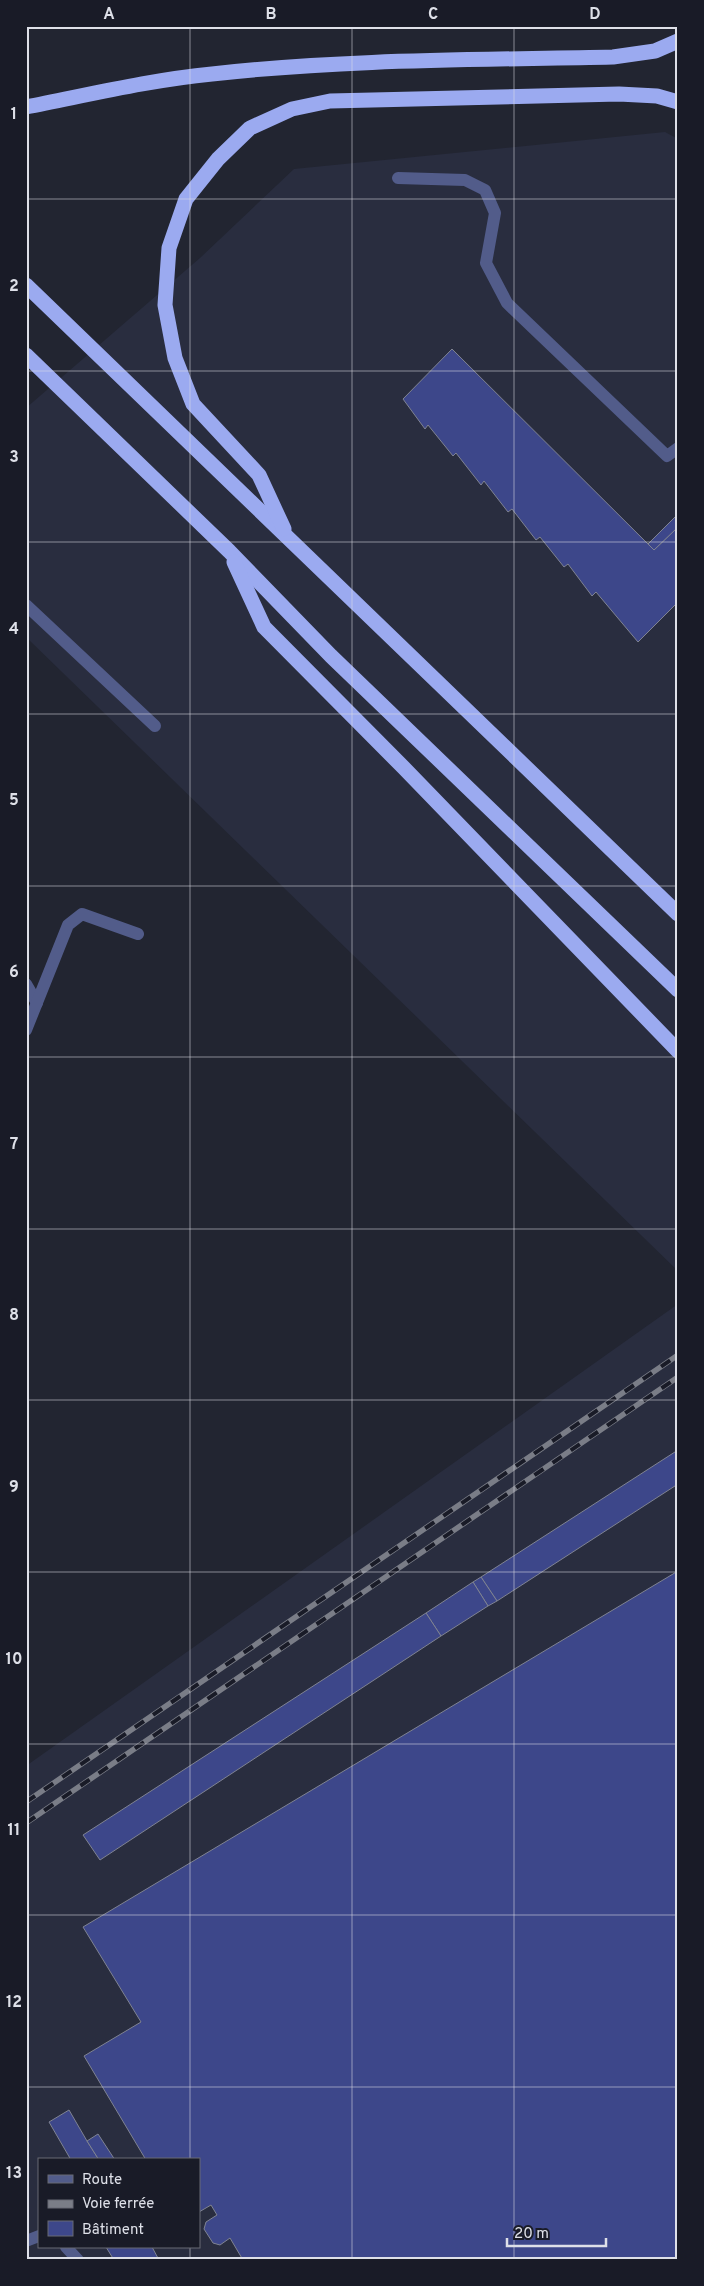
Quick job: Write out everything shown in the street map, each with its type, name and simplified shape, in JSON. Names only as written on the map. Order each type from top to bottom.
[{"type":"highway","points":[[26,107],[131,86],[211,74],[326,64],[613,57],[655,51],[678,41]]},
{"type":"highway","points":[[286,534],[259,475],[193,404],[175,358],[166,305],[169,248],[186,199],[218,158],[250,128],[292,109],[330,101],[619,94],[657,96],[678,102]]},
{"type":"highway","points":[[26,285],[678,914]]},
{"type":"highway","points":[[26,355],[229,551],[331,656],[678,990]]},
{"type":"highway","points":[[229,551],[264,627],[678,1051]]},
{"type":"street","points":[[398,178],[465,180],[486,190],[495,213],[486,263],[507,303],[667,456],[678,448]]},
{"type":"street","points":[[26,605],[156,726]]},
{"type":"street","points":[[26,1030],[68,925],[82,914],[138,934]]},
{"type":"street","points":[[26,984],[37,1003]]},
{"type":"street","points":[[26,2241],[38,2236]]},
{"type":"street","points":[[67,2248],[78,2260]]},
{"type":"shaded area","points":[[665,132],[678,139],[678,1271],[26,637],[26,408],[200,258],[294,169]]},
{"type":"shaded area","points":[[678,1304],[678,2260],[26,2260],[26,1766]]},
{"type":"building","points":[[452,349],[654,550],[678,527],[678,602],[638,642],[596,592],[592,596],[568,564],[564,567],[540,537],[536,540],[512,509],[508,512],[484,481],[481,485],[456,453],[453,456],[428,425],[425,429],[403,399]]},
{"type":"building","points":[[678,514],[678,527],[654,550],[648,544]]},
{"type":"building","points":[[678,1450],[678,1484],[497,1601],[481,1577]]},
{"type":"building","points":[[678,1571],[678,2260],[243,2260],[230,2238],[220,2245],[213,2243],[204,2229],[206,2222],[217,2215],[211,2205],[200,2211],[200,2158],[145,2158],[84,2056],[141,2022],[83,1927]]},
{"type":"building","points":[[481,1577],[497,1601],[488,1606],[473,1582]]},
{"type":"building","points":[[473,1582],[488,1606],[441,1636],[426,1613]]},
{"type":"building","points":[[426,1613],[441,1636],[100,1860],[83,1835]]},
{"type":"building","points":[[69,2110],[98,2158],[70,2158],[49,2122]]},
{"type":"building","points":[[98,2134],[114,2158],[98,2158],[87,2141]]},
{"type":"building","points":[[107,2248],[153,2248],[159,2260],[114,2260]]},
{"type":"railway","points":[[26,1802],[678,1355]]},
{"type":"railway","points":[[26,1823],[678,1377]]}]
